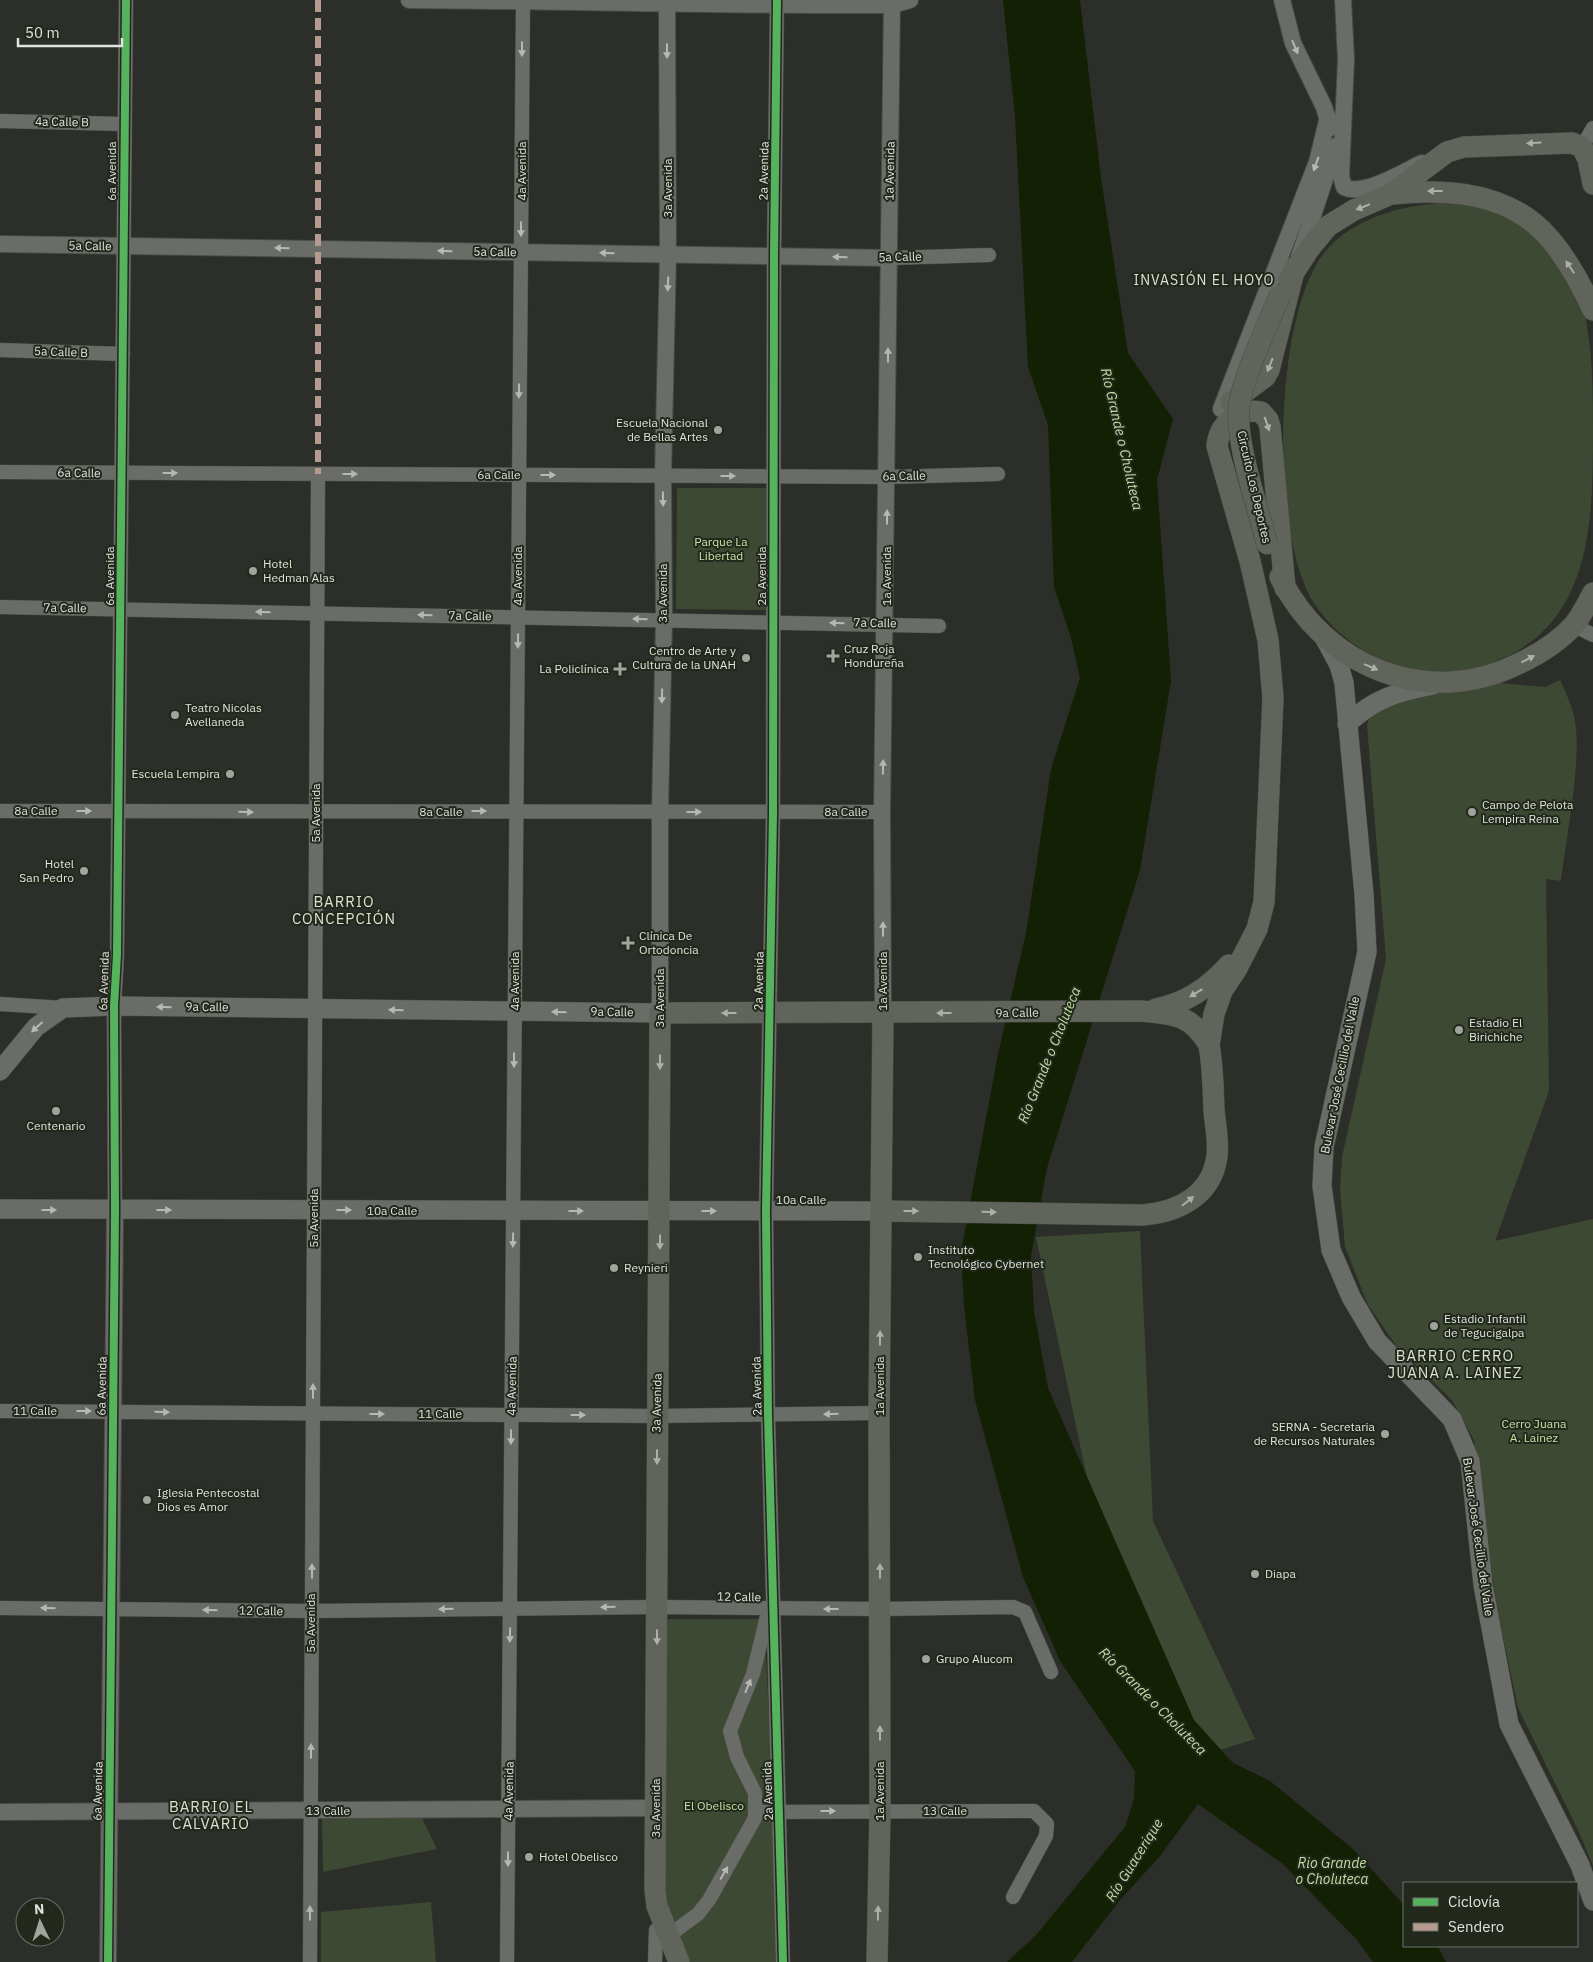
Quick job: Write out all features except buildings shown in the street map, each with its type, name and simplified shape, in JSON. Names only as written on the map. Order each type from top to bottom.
[{"type":"main road","name":"Circuito Los Deportes","points":[[1582,147],[1572,143],[1559,142],[1464,147],[1447,152],[1391,194],[1354,210],[1328,226],[1295,267],[1280,295],[1247,379],[1239,408],[1242,443],[1267,544],[1285,588],[1296,606],[1324,638],[1352,658],[1383,672],[1416,680],[1450,682],[1480,678],[1508,669],[1535,656],[1573,625],[1593,593]]},
{"type":"main road","points":[[1582,147],[1588,159],[1593,184]]},
{"type":"main road","points":[[1391,194],[1420,191],[1475,196],[1501,205],[1524,217],[1545,234],[1567,263],[1593,310]]},
{"type":"main road","points":[[1134,1012],[1171,1006],[1195,995],[1213,982],[1229,964],[1249,925],[1255,899],[1258,867],[1262,667],[1258,640],[1240,564],[1218,489],[1204,452],[1205,431],[1213,416],[1259,382],[1269,370],[1295,267]]},
{"type":"main road","name":"10a Calle","points":[[0,1209],[660,1212],[881,1211],[1143,1215],[1164,1214],[1181,1207],[1196,1195],[1208,1181],[1215,1165],[1217,1154],[1209,1045],[1214,1014],[1222,991],[1236,970],[1257,929],[1267,878],[1273,698],[1272,667],[1250,561],[1217,446],[1218,435],[1229,419],[1250,411],[1261,412],[1268,420],[1270,427],[1285,588]]},
{"type":"main road","name":"Bulevar José Cecillio del Valle","points":[[1324,638],[1339,665],[1344,683],[1364,894],[1367,952],[1324,1147],[1322,1186],[1330,1250],[1351,1297],[1378,1341],[1452,1419],[1470,1461],[1483,1585],[1509,1724],[1580,1864],[1593,1901]]},
{"type":"main road","points":[[1347,724],[1361,711],[1390,694],[1450,682]]},
{"type":"main road","name":"9a Calle","points":[[63,1008],[114,1006],[660,1013],[1134,1012]]},
{"type":"main road","points":[[0,1071],[36,1028],[63,1008]]},
{"type":"main road","points":[[1134,1012],[1176,1014],[1191,1022],[1201,1031],[1209,1045]]},
{"type":"main road","name":"3a Avenida","points":[[660,1013],[657,1416],[657,1906],[662,1936],[679,1962]]},
{"type":"main road","name":"1a Avenida","points":[[877,1962],[880,1811],[883,1013]]},
{"type":"street","name":"6a Avenida","points":[[108,1962],[115,1210],[114,1006],[121,610],[126,0]]},
{"type":"street","points":[[409,0],[777,3],[892,3],[910,0]]},
{"type":"street","name":"4a Avenida","points":[[507,1962],[523,0]]},
{"type":"street","points":[[1282,0],[1293,43],[1326,112],[1335,150]]},
{"type":"street","points":[[1343,0],[1346,98],[1342,127],[1341,176],[1344,187],[1350,190],[1367,188],[1447,152]]},
{"type":"street","name":"3a Avenida","points":[[660,1013],[660,812],[664,619],[662,476],[668,254],[667,1]]},
{"type":"street","name":"2a Avenida","points":[[777,3],[774,256],[773,812],[766,1211],[770,1608],[780,1812],[784,1962]]},
{"type":"street","name":"1a Avenida","points":[[883,1013],[882,812],[886,624],[892,3]]},
{"type":"street","points":[[1221,409],[1317,162],[1326,112]]},
{"type":"street","name":"4a Calle B","points":[[0,121],[124,124]]},
{"type":"street","points":[[1295,267],[1342,127]]},
{"type":"street","points":[[1582,147],[1593,128]]},
{"type":"street","name":"5a Calle","points":[[0,244],[889,258],[989,255]]},
{"type":"street","name":"5a Calle B","points":[[0,350],[122,354]]},
{"type":"street","name":"6a Calle","points":[[0,472],[887,477],[998,474]]},
{"type":"street","name":"5a Avenida","points":[[310,1962],[318,474]]},
{"type":"street","name":"7a Calle","points":[[0,607],[773,621],[939,626]]},
{"type":"street","points":[[1573,625],[1593,635]]},
{"type":"street","name":"8a Calle","points":[[0,811],[882,812]]},
{"type":"street","points":[[0,1004],[63,1008]]},
{"type":"street","name":"11 Calle","points":[[0,1411],[657,1416],[880,1413]]},
{"type":"street","name":"12 Calle","points":[[0,1608],[311,1611],[657,1607],[880,1609],[1013,1607],[1025,1612],[1051,1672]]},
{"type":"street","points":[[656,1962],[662,1936],[698,1914],[709,1900],[752,1826],[756,1812],[755,1793],[737,1757],[730,1731],[753,1674],[770,1608]]},
{"type":"street","name":"13 Calle","points":[[0,1812],[656,1808]]},
{"type":"street","name":"13 Calle","points":[[756,1812],[1034,1811],[1047,1824],[1046,1836],[1013,1897]]},
{"type":"green space","points":[[1439,203],[1463,205],[1493,212],[1537,233],[1544,239],[1583,305],[1586,317],[1593,391],[1592,497],[1582,562],[1571,592],[1554,619],[1531,642],[1489,664],[1471,670],[1452,673],[1412,669],[1374,656],[1341,634],[1326,619],[1314,603],[1300,571],[1290,529],[1284,480],[1283,427],[1287,374],[1295,326],[1307,284],[1324,253],[1347,232],[1361,223],[1391,211]]},
{"type":"green space","name":"Parque La Libertad","points":[[677,488],[766,488],[766,610],[676,609]]},
{"type":"green space","name":"Cerro Juana A. Lainez","points":[[1560,680],[1571,705],[1577,737],[1575,778],[1561,881],[1546,879],[1549,1091],[1495,1241],[1593,1219],[1593,1866],[1579,1832],[1518,1708],[1496,1603],[1474,1440],[1452,1400],[1397,1347],[1368,1305],[1345,1247],[1340,1188],[1342,1157],[1386,959],[1367,725],[1372,709],[1423,692],[1499,683],[1545,687]]},
{"type":"green space","points":[[1140,1231],[1153,1521],[1255,1739],[1207,1754],[1098,1530],[1036,1237]]},
{"type":"green space","name":"El Obelisco","points":[[666,1619],[764,1619],[782,1962],[675,1962],[656,1808]]},
{"type":"green space","points":[[322,1816],[422,1818],[437,1849],[323,1872]]},
{"type":"green space","points":[[431,1902],[436,1962],[321,1962],[321,1912]]},
{"type":"water","points":[[1003,0],[1080,0],[1101,178],[1128,353],[1173,419],[1157,480],[1171,681],[1140,870],[1047,1168],[1031,1256],[1034,1311],[1048,1388],[1194,1720],[1233,1763],[1270,1781],[1353,1849],[1403,1904],[1403,1947],[1438,1947],[1446,1962],[1373,1962],[1357,1940],[1283,1864],[1198,1804],[1160,1856],[1120,1900],[1072,1962],[1007,1962],[1036,1935],[1125,1827],[1134,1799],[1135,1771],[1060,1661],[1023,1577],[975,1400],[964,1306],[961,1252],[998,1054],[1026,933],[1051,769],[1080,678],[1071,638],[1054,587],[1048,425],[1028,367],[1015,117]]},
{"type":"marked path","points":[[318,0],[318,474]]},
{"type":"cycle path","points":[[108,1962],[115,1210],[114,1006],[117,955],[126,0]]},
{"type":"cycle path","points":[[777,0],[774,256],[773,813],[766,1211],[768,1415],[783,1962]]},
{"type":"place","name":"Escuela Nacional de Bellas Artes","points":[[718,430]]},
{"type":"place","name":"Hotel Hedman Alas","points":[[253,571]]},
{"type":"place","name":"Cruz Roja Hondureña","points":[[833,656]]},
{"type":"place","name":"Centro de Arte y Cultura de la UNAH","points":[[746,658]]},
{"type":"place","name":"La Policlínica","points":[[620,669]]},
{"type":"place","name":"Teatro Nicolas Avellaneda","points":[[175,715]]},
{"type":"place","name":"Escuela Lempira","points":[[230,774]]},
{"type":"place","name":"Campo de Pelota Lempira Reina","points":[[1472,812]]},
{"type":"place","name":"Hotel San Pedro","points":[[84,871]]},
{"type":"place","name":"Clínica De Ortodoncia","points":[[628,943]]},
{"type":"place","name":"Estadio El Birichiche","points":[[1459,1030]]},
{"type":"place","name":"Centenario","points":[[56,1111]]},
{"type":"place","name":"Instituto Tecnológico Cybernet","points":[[918,1257]]},
{"type":"place","name":"Reynieri","points":[[614,1268]]},
{"type":"place","name":"Estadio Infantil de Tegucigalpa","points":[[1434,1326]]},
{"type":"place","name":"SERNA - Secretaria de Recursos Naturales","points":[[1385,1434]]},
{"type":"place","name":"Iglesia Pentecostal Dios es Amor","points":[[147,1500]]},
{"type":"place","name":"Diapa","points":[[1255,1574]]},
{"type":"place","name":"Grupo Alucom","points":[[926,1659]]},
{"type":"place","name":"Hotel Obelisco","points":[[529,1857]]},
{"type":"district","name":"INVASIÓN EL HOYO","points":[[1204,280]]},
{"type":"district","name":"BARRIO CONCEPCIÓN","points":[[344,910]]},
{"type":"district","name":"BARRIO CERRO JUANA A. LAINEZ","points":[[1455,1364]]},
{"type":"district","name":"BARRIO EL CALVARIO","points":[[211,1816]]},
{"type":"water label","name":"Río Grande o Choluteca","points":[[1122,439]]},
{"type":"water label","name":"Río Grande o Choluteca","points":[[1049,1055]]},
{"type":"water label","name":"Río Grande o Choluteca","points":[[1153,1701]]},
{"type":"water label","name":"Río Guacerique","points":[[1134,1860]]},
{"type":"water label","name":"Rio Grande o Choluteca","points":[[1332,1872]]}]
